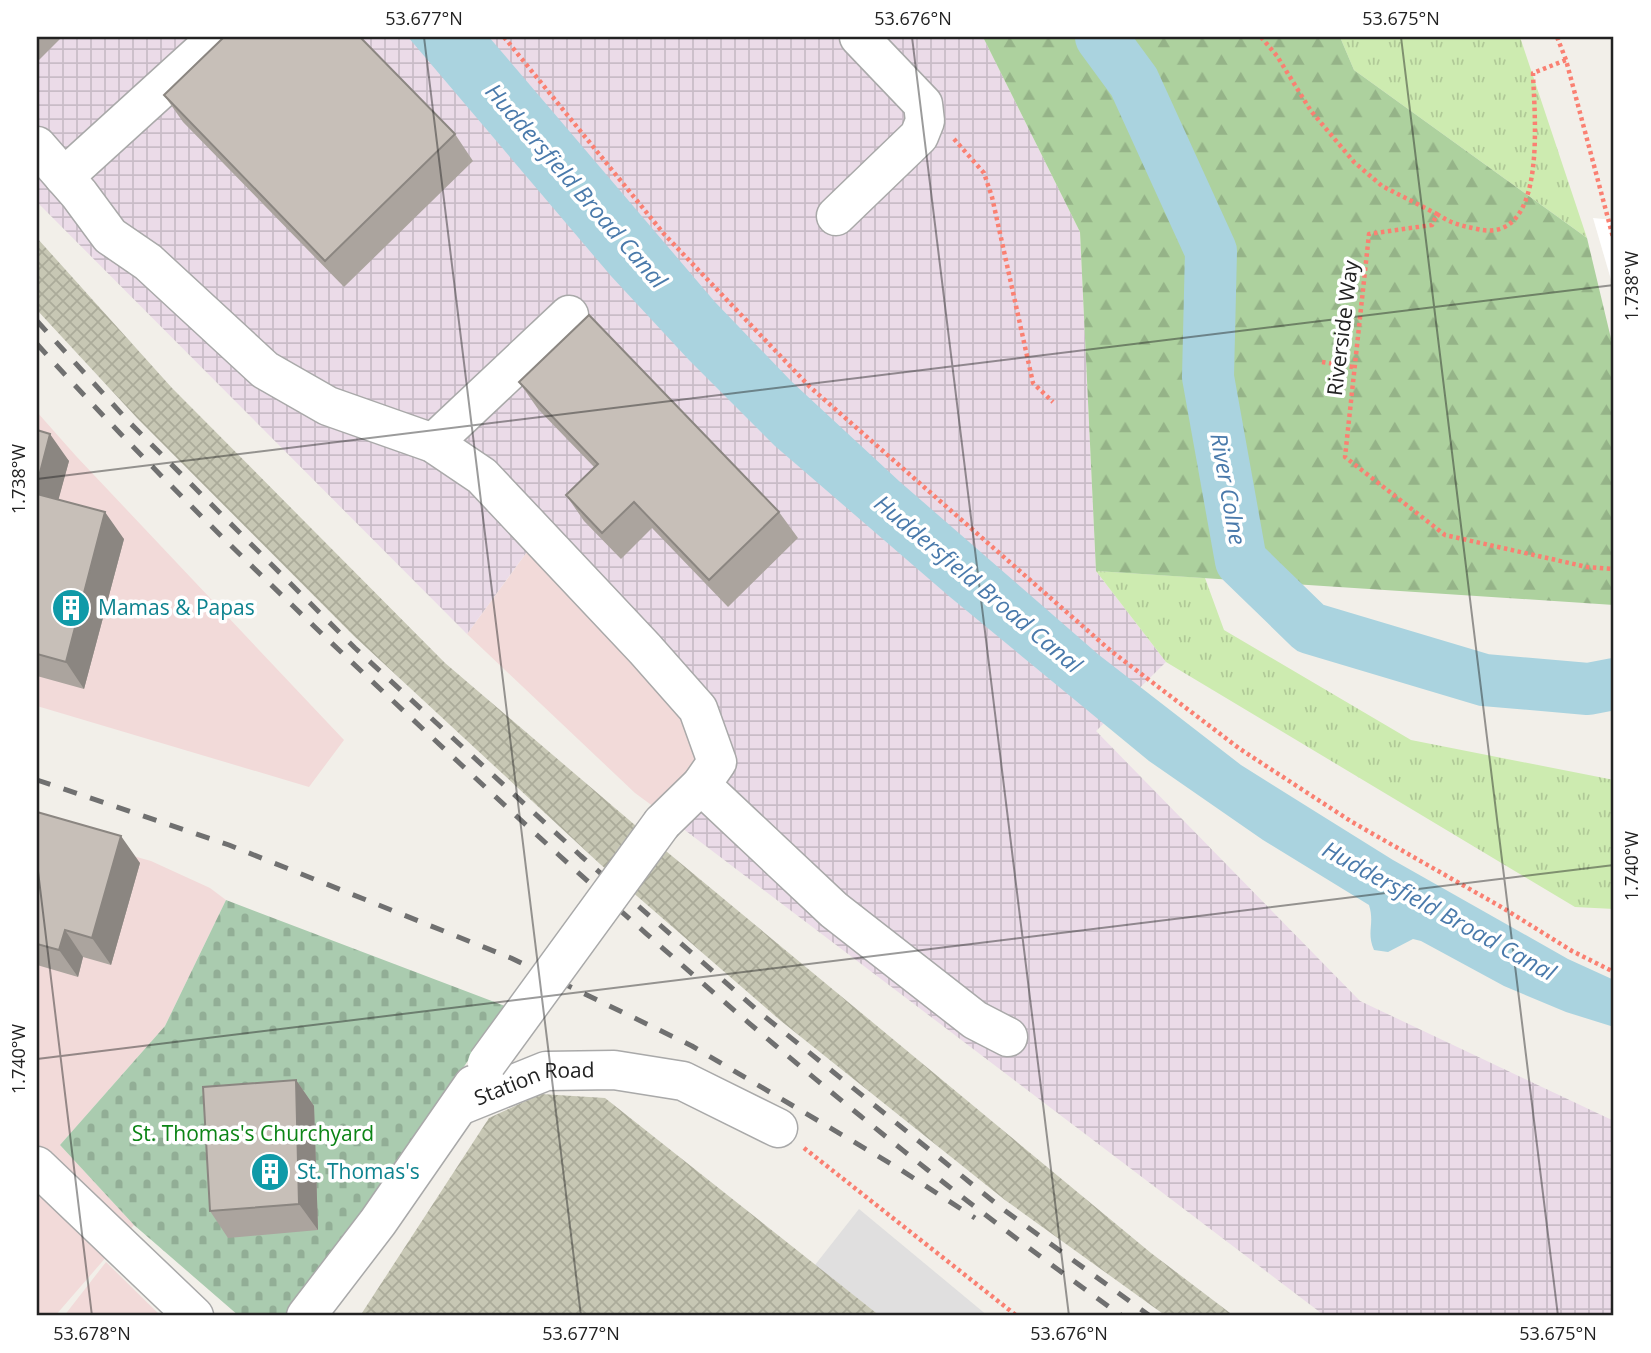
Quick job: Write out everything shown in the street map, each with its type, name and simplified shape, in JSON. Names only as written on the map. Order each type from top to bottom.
[{"type":"street","points":[[64,177],[218,37]]},
{"type":"street","points":[[836,216],[919,136],[925,121],[923,104],[859,37]]},
{"type":"street","points":[[37,146],[110,236],[148,262],[265,370],[328,407],[433,443],[482,476],[698,709],[717,762],[701,785],[662,824],[487,1063],[459,1106]]},
{"type":"street","points":[[433,443],[569,315]]},
{"type":"street","points":[[701,785],[834,910],[975,1020],[1008,1037]]},
{"type":"street","name":"Station Road","points":[[306,1316],[378,1222],[459,1106],[546,1071],[614,1070],[683,1081],[778,1128]]},
{"type":"street","points":[[37,1166],[194,1316]]},
{"type":"path","points":[[504,37],[664,234],[810,387],[1111,651],[1240,749],[1352,822],[1503,908],[1572,951],[1614,972]]},
{"type":"path","points":[[1261,37],[1277,56],[1311,111],[1354,162],[1382,186],[1451,223],[1488,232],[1510,225],[1526,203],[1533,177],[1533,74],[1566,60]]},
{"type":"path","points":[[1557,37],[1566,60],[1614,241]]},
{"type":"path","points":[[923,104],[984,173],[992,197],[1034,383],[1053,402]]},
{"type":"path","name":"Riverside Way","points":[[1437,214],[1432,225],[1369,234],[1345,457],[1445,535],[1587,567],[1614,569]]},
{"type":"path","points":[[1322,362],[1353,367]]},
{"type":"path","points":[[778,1128],[1017,1316]]},
{"type":"shaded area","points":[[37,37],[983,37],[1080,232],[1096,571],[1166,662],[1096,731],[1360,1001],[1614,1121],[1614,1316],[1325,1316],[665,815],[705,762],[693,714],[534,542],[467,634],[37,202]]},
{"type":"shaded area","points":[[37,238],[172,388],[445,663],[649,837],[1151,1253],[1234,1316],[1166,1316],[1005,1200],[781,1021],[600,864],[354,636],[137,418],[37,310]]},
{"type":"shaded area","points":[[37,412],[344,740],[309,787],[37,706]]},
{"type":"shaded area","points":[[535,541],[693,714],[705,762],[665,815],[635,793],[467,634]]},
{"type":"shaded area","points":[[37,829],[151,861],[210,888],[226,900],[165,1026],[60,1145],[134,1225],[55,1316],[37,1316]]},
{"type":"shaded area","points":[[541,1094],[605,1098],[880,1316],[360,1316],[489,1118]]},
{"type":"shaded area","points":[[859,1209],[988,1316],[880,1316],[815,1265]]},
{"type":"shaded area","points":[[106,1262],[161,1316],[64,1316]]},
{"type":"green space","points":[[983,37],[1340,37],[1354,70],[1587,238],[1614,351],[1614,605],[1096,571],[1080,232]]},
{"type":"green space","points":[[1340,37],[1520,37],[1587,238],[1354,70]]},
{"type":"green space","points":[[1096,571],[1205,578],[1224,630],[1411,740],[1614,780],[1614,909],[1575,907],[1166,662]]},
{"type":"green space","name":"St. Thomas's Churchyard","points":[[226,900],[505,1006],[295,1316],[239,1316],[134,1225],[60,1145],[165,1026]]},
{"type":"water","name":"Huddersfield Broad Canal","points":[[408,37],[489,37],[715,302],[791,381],[899,481],[1099,655],[1241,765],[1393,860],[1568,959],[1614,980],[1614,1027],[1566,1012],[1504,986],[1421,941],[1413,939],[1388,952],[1374,950],[1369,905],[1263,840],[1149,761],[950,597],[775,446],[689,360],[611,276]]},
{"type":"pier","points":[[1593,218],[1614,220],[1614,290]]},
{"type":"building","points":[[224,37],[360,37],[455,134],[325,261],[164,95]]},
{"type":"building","points":[[589,315],[779,512],[709,580],[634,502],[602,533],[566,495],[598,464],[519,382]]},
{"type":"building","points":[[37,430],[50,434],[37,484]]},
{"type":"building","points":[[37,494],[105,512],[66,662],[37,654]]},
{"type":"building","points":[[37,812],[121,836],[92,938],[65,930],[59,950],[37,944]]},
{"type":"building","name":"St. Thomas's","points":[[296,1080],[299,1204],[210,1211],[203,1087]]},
{"type":"waterway","name":"River Colne","points":[[1101,37],[1134,82],[1211,251],[1208,377],[1241,561],[1310,628],[1484,680],[1588,689],[1614,684]]},
{"type":"railway","points":[[37,321],[131,424],[355,648],[581,856],[764,1016],[1004,1210],[1150,1316]]},
{"type":"railway","points":[[37,344],[137,451],[293,606],[614,905],[778,1048],[862,1117],[1034,1252],[1122,1316]]},
{"type":"railway","points":[[37,780],[229,845],[511,958],[692,1046],[898,1168],[975,1218]]},
{"type":"place","name":"Mamas & Papas","points":[[71,608]]},
{"type":"place","name":"St. Thomas's","points":[[270,1172]]}]
